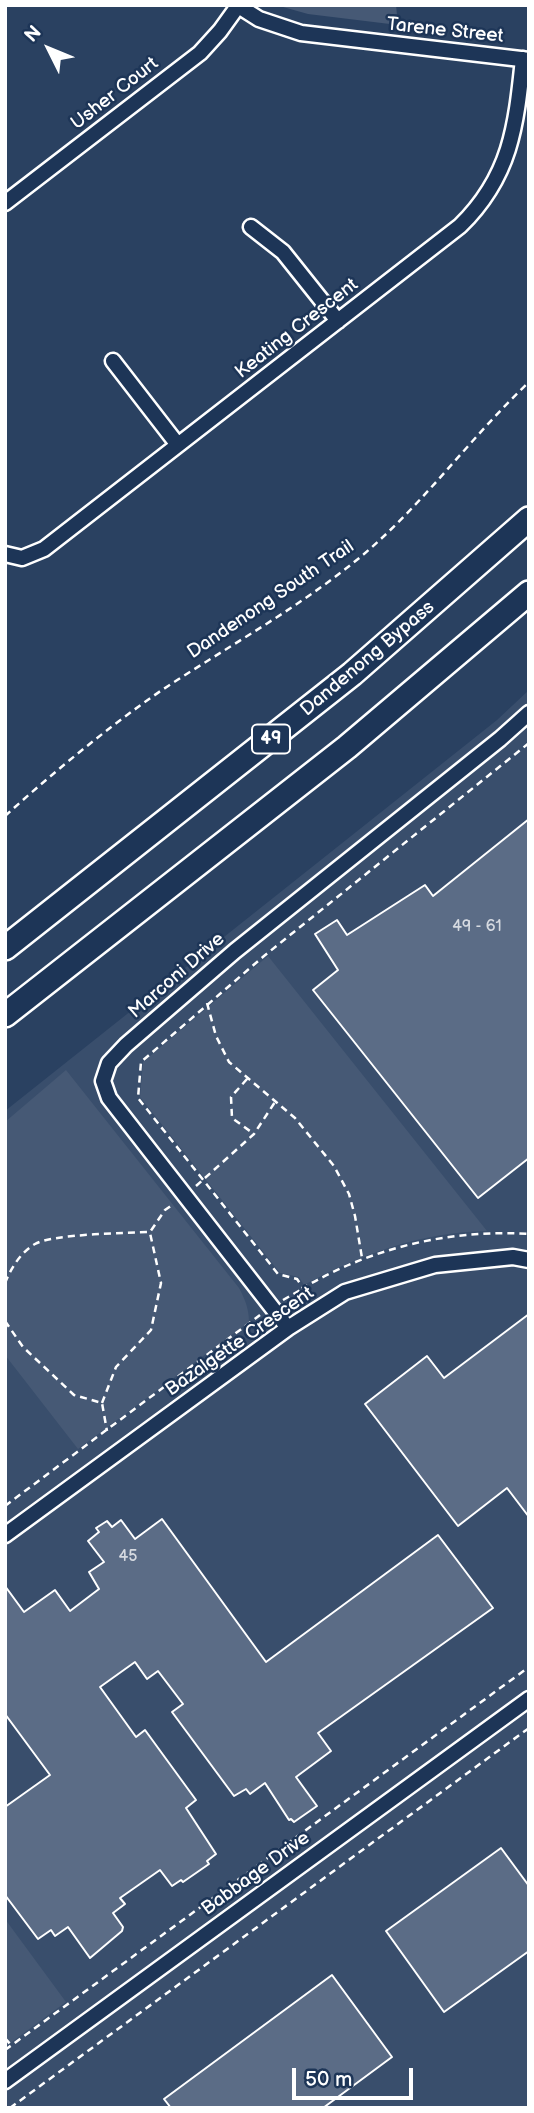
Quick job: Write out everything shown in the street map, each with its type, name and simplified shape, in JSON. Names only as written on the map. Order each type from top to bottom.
[{"type":"highway","name":"Dandenong Bypass","points":[[5,948],[352,674],[529,519]]},
{"type":"highway","points":[[5,1015],[337,755],[529,593]]},
{"type":"street","name":"Tarene Street","points":[[237,6],[259,19],[301,33],[526,60]]},
{"type":"street","name":"Usher Court","points":[[5,203],[200,53],[220,31],[237,6]]},
{"type":"street","name":"Keating Crescent","points":[[5,554],[22,558],[36,554],[460,226],[490,192],[500,174],[515,130],[526,60]]},
{"type":"street","points":[[251,228],[283,252],[338,321]]},
{"type":"street","points":[[113,361],[178,445]]},
{"type":"street","name":"Marconi Drive","points":[[288,1328],[109,1098],[103,1082],[109,1063],[126,1045],[235,951],[529,713]]},
{"type":"street","name":"Bazalgette Crescent","points":[[5,1535],[288,1328],[345,1292],[435,1265],[513,1257],[529,1260]]},
{"type":"street","name":"Babbage Drive","points":[[5,2081],[529,1699]]},
{"type":"path","name":"Dandenong South Trail","points":[[5,816],[78,752],[159,693],[316,591],[364,554],[428,494],[485,427],[529,382]]},
{"type":"path","points":[[303,1288],[297,1279],[278,1273],[138,1098],[141,1062],[207,1003],[529,743]]},
{"type":"path","points":[[207,1003],[223,1053],[229,1062],[295,1118],[334,1166],[349,1194],[362,1258]]},
{"type":"path","points":[[247,1079],[232,1097],[232,1118],[254,1134]]},
{"type":"path","points":[[107,1431],[102,1403],[116,1367],[151,1330],[161,1283],[150,1232],[165,1210],[254,1134],[275,1102]]},
{"type":"path","points":[[5,1283],[12,1267],[34,1244],[50,1239],[150,1232]]},
{"type":"path","points":[[5,1506],[272,1306],[332,1271],[362,1258],[413,1243],[456,1235],[529,1234]]},
{"type":"path","points":[[5,1321],[23,1348],[74,1395],[102,1403]]},
{"type":"path","points":[[5,2050],[529,1667]]},
{"type":"path","points":[[10,2108],[529,1728]]},
{"type":"path","points":[[5,2038],[11,2045]]},
{"type":"shaded area","points":[[276,5],[396,5],[398,25],[308,14]]},
{"type":"shaded area","points":[[529,690],[529,2108],[5,2108],[5,1111],[497,720]]},
{"type":"shaded area","points":[[268,956],[487,1231],[416,1240],[370,1255],[304,1285],[299,1277],[280,1273],[140,1097],[143,1062]]},
{"type":"shaded area","points":[[66,1070],[239,1288],[246,1304],[249,1322],[78,1449],[5,1355],[5,1122]]},
{"type":"shaded area","points":[[5,1919],[66,2002],[5,2047]]},
{"type":"building","points":[[529,819],[529,1158],[478,1198],[313,990],[338,970],[315,934],[337,920],[347,935],[425,885],[433,896]]},
{"type":"building","points":[[529,1314],[529,1517],[507,1488],[458,1526],[365,1404],[427,1356],[444,1378]]},
{"type":"building","points":[[162,1519],[266,1662],[438,1535],[493,1608],[318,1733],[331,1751],[296,1777],[317,1806],[294,1822],[289,1820],[265,1783],[250,1794],[246,1789],[234,1796],[172,1712],[183,1704],[158,1671],[147,1679],[135,1662],[100,1687],[136,1737],[145,1730],[196,1800],[186,1808],[216,1854],[207,1861],[209,1864],[183,1882],[181,1880],[172,1886],[160,1870],[120,1898],[125,1904],[113,1913],[123,1927],[122,1931],[90,1958],[68,1927],[55,1936],[51,1930],[38,1939],[5,1895],[5,1807],[50,1775],[5,1714],[5,1586],[24,1612],[55,1590],[70,1611],[99,1589],[89,1572],[104,1562],[88,1541],[99,1532],[96,1528],[107,1521],[112,1527],[121,1520],[135,1539]]},
{"type":"building","points":[[501,1848],[529,1886],[529,1951],[444,2012],[386,1931]]},
{"type":"building","points":[[332,1975],[392,2057],[323,2108],[171,2108],[164,2099]]}]
